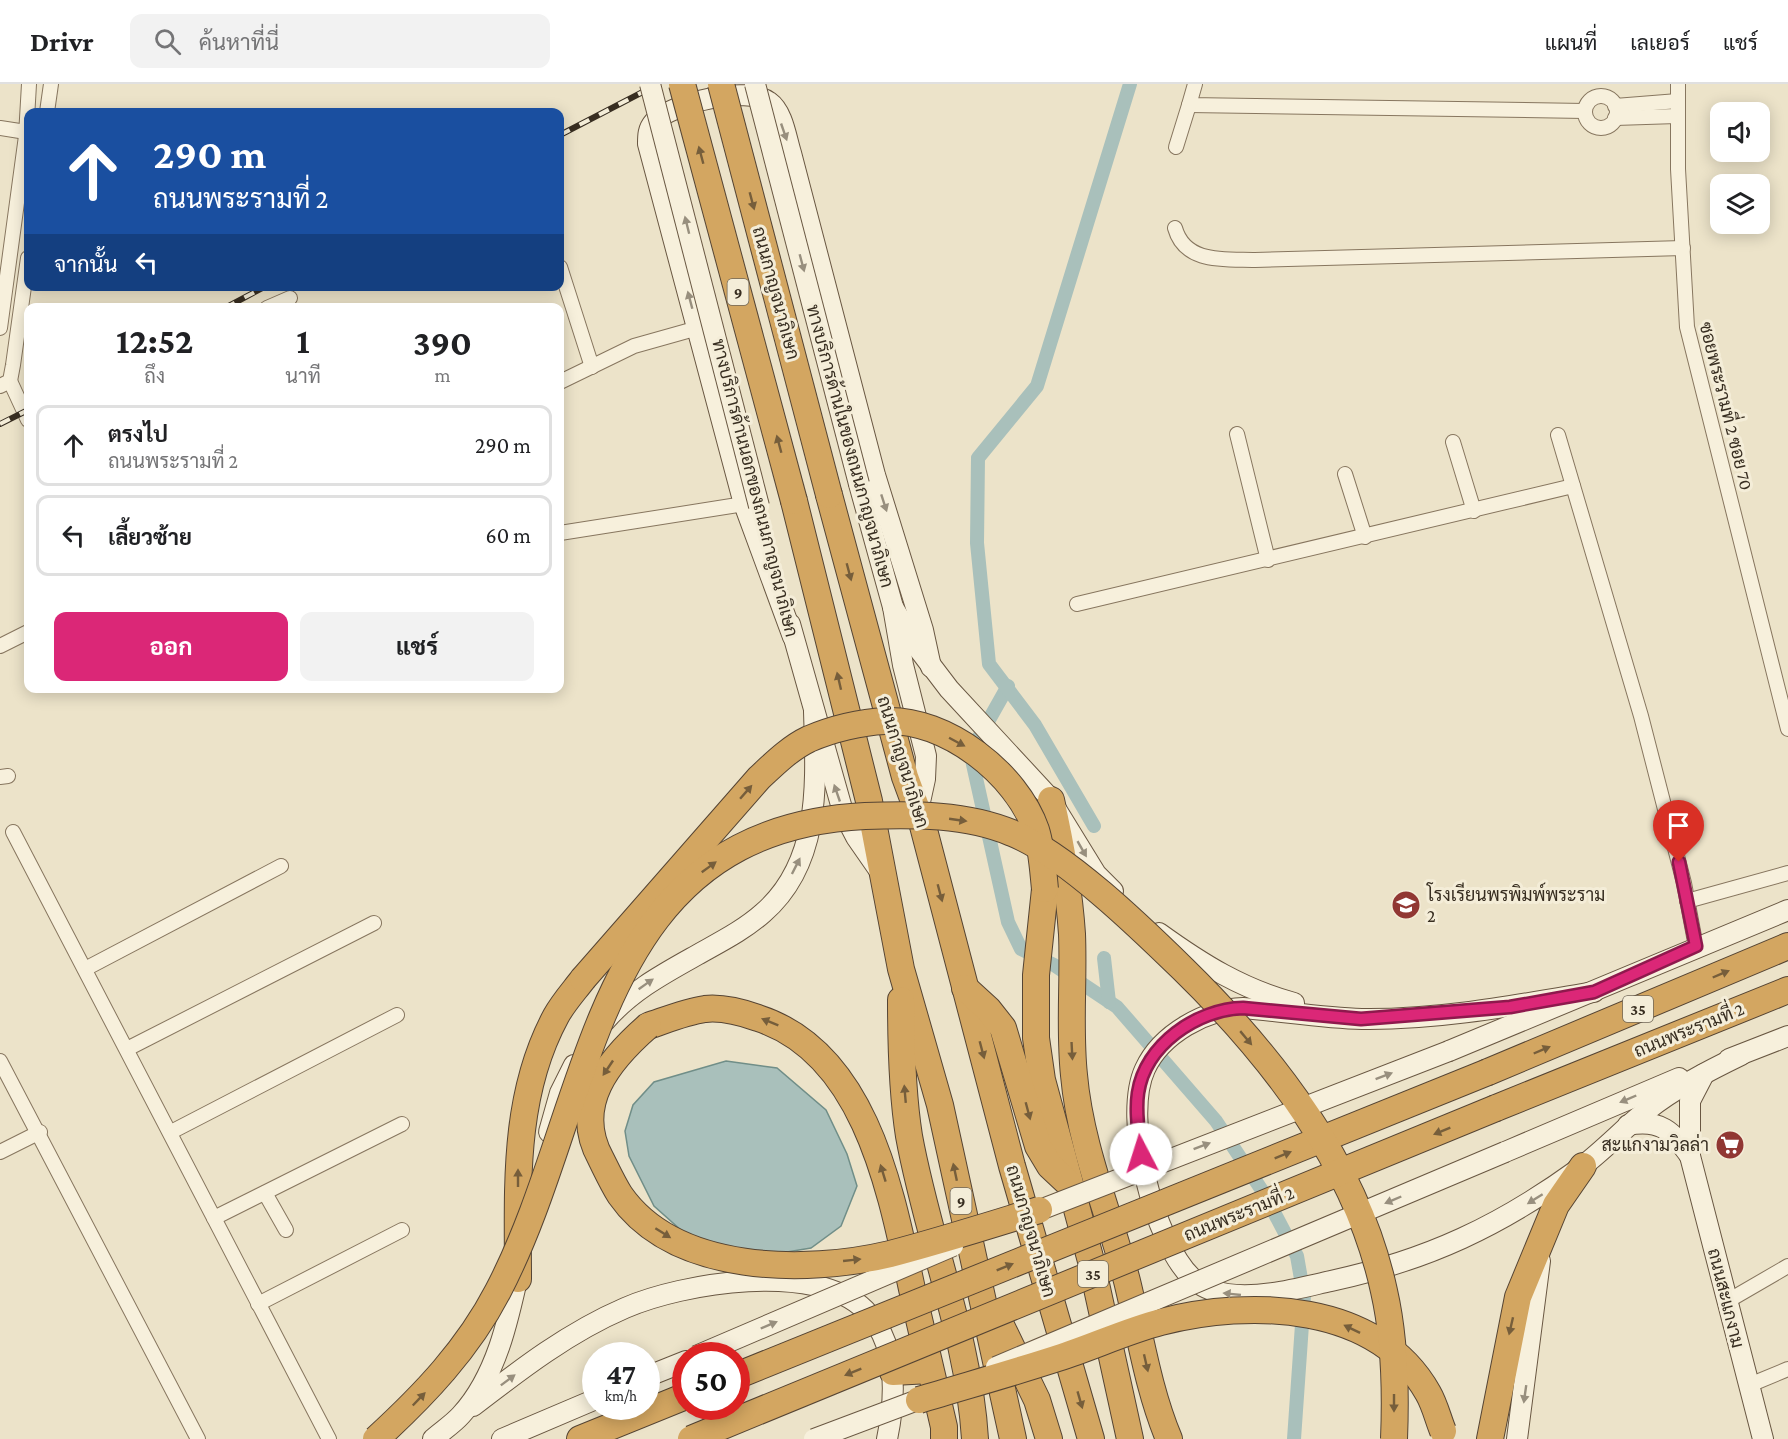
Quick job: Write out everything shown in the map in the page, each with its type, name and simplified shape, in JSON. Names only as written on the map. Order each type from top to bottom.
[{"type":"highway","name":"ถนนกาญจนาภิเษก","points":[[682,84],[794,501],[869,801],[901,969],[940,1105],[1012,1437]]},
{"type":"highway","name":"ถนนกาญจนาภิเษก","points":[[721,84],[905,777],[918,811],[1012,1166],[1091,1439]]},
{"type":"highway","points":[[518,1278],[518,1152],[531,1079],[557,1014],[583,979],[759,778],[784,754],[809,739],[858,725],[886,721],[912,724],[936,731],[976,752],[1001,774],[1022,801],[1036,830],[1045,889],[1036,975],[1036,1038],[1042,1080],[1091,1261],[1130,1439]]},
{"type":"highway","points":[[1051,800],[1062,850],[1072,959],[1071,1045],[1078,1100],[1089,1152],[1127,1281],[1161,1439]]},
{"type":"highway","points":[[376,1439],[440,1376],[473,1333],[499,1290],[542,1188],[608,1000],[627,961],[650,925],[692,881],[718,860],[756,839],[795,825],[877,816],[932,817],[971,822],[1006,830],[1036,845],[1084,881],[1167,954],[1218,1005],[1258,1052],[1319,1134],[1347,1186],[1370,1240],[1385,1296],[1391,1330],[1394,1439]]},
{"type":"highway","name":"35","points":[[750,1370],[1488,1072],[1788,946]]},
{"type":"highway","points":[[901,969],[902,1047],[909,1135],[908,1270]]},
{"type":"highway","name":"ถนนพระรามที่ 2","points":[[691,1439],[1788,990]]},
{"type":"highway","points":[[966,991],[988,1009],[1003,1028],[1043,1156],[1069,1184]]},
{"type":"highway","points":[[944,1439],[944,1427],[930,1370],[908,1270],[895,1214],[870,1134],[841,1081],[818,1053],[796,1036],[773,1023],[736,1011],[705,1009],[648,1026],[619,1052],[603,1074],[594,1101],[591,1126],[595,1149],[620,1196],[660,1233],[691,1249],[750,1263],[781,1265],[862,1259],[889,1254],[1039,1210]]},
{"type":"highway","points":[[909,1135],[971,1391],[975,1439]]},
{"type":"highway","points":[[1490,1439],[1518,1297],[1556,1205],[1583,1166]]},
{"type":"highway","points":[[1091,1261],[1127,1281]]},
{"type":"highway","name":"ถนนกาญจนาภิเษก","points":[[976,1273],[1037,1400],[1046,1432]]},
{"type":"highway","points":[[919,1400],[1060,1358],[1162,1322],[1233,1311],[1268,1310],[1300,1313],[1338,1322],[1370,1337],[1396,1355],[1428,1393],[1443,1439]]},
{"type":"highway","points":[[893,1372],[930,1370]]},
{"type":"highway","points":[[580,1439],[672,1402]]},
{"type":"highway","points":[[1157,1412],[1169,1439]]},
{"type":"main road","name":"ทางบริการด้านนอกของถนนกาญจนาภิเษก","points":[[650,84],[752,505],[843,812],[856,837],[886,881]]},
{"type":"main road","name":"ทางบริการด้านในของถนนกาญจนาภิเษก","points":[[755,84],[893,608],[903,665],[926,756],[925,779],[918,811]]},
{"type":"main road","points":[[752,505],[698,328],[648,144],[649,131],[656,121],[694,104],[717,97],[750,94],[769,101],[777,112],[791,153],[875,475],[923,630],[931,667]]},
{"type":"main road","points":[[893,608],[931,667],[949,690],[1000,742],[1051,800],[1096,874],[1163,936],[1222,976],[1258,993],[1361,1019]]},
{"type":"main road","points":[[461,1415],[496,1354],[511,1310],[545,1146],[560,1093],[590,1037],[618,1006],[648,981],[741,929],[764,912],[784,890],[799,862],[813,817],[816,776],[814,711]]},
{"type":"main road","name":"35","points":[[729,1342],[1039,1210],[1449,1051],[1594,992],[1696,946],[1788,910]]},
{"type":"main road","points":[[1594,992],[1510,1007],[1361,1019],[1232,1008],[1197,1020],[1171,1036],[1145,1068],[1137,1107],[1141,1154],[1154,1209],[1168,1244],[1193,1279],[1213,1292],[1238,1296],[1290,1290],[1406,1262],[1442,1249],[1533,1201],[1583,1166],[1628,1125],[1668,1095],[1742,1055]]},
{"type":"main road","points":[[814,1439],[919,1400],[1674,1080],[1788,1036]]},
{"type":"main road","name":"ถนนสะแกงาม","points":[[1704,1074],[1690,1101],[1690,1156],[1747,1386],[1763,1439]]},
{"type":"main road","name":"ถนนสะแกงาม","points":[[1628,1125],[1653,1124],[1666,1128],[1676,1136],[1690,1156]]},
{"type":"main road","points":[[1517,1439],[1544,1231]]},
{"type":"main road","points":[[433,1439],[461,1415],[531,1363],[594,1323],[663,1294],[730,1282],[792,1282],[843,1295],[865,1310],[885,1345],[893,1372],[894,1398],[887,1439]]},
{"type":"main road","points":[[506,1437],[582,1405]]},
{"type":"street","points":[[28,108],[29,84]]},
{"type":"street","points":[[48,108],[51,84]]},
{"type":"street","points":[[1176,147],[1196,84]]},
{"type":"street","name":"ซอยพระรามที่ 2 ซอย 70","points":[[1678,84],[1677,116],[1687,327],[1788,729]]},
{"type":"street","points":[[1601,90],[1610,99],[1615,112],[1609,125],[1600,128],[1591,124],[1585,111],[1601,90]]},
{"type":"street","points":[[1615,112],[1678,101]]},
{"type":"street","points":[[1189,105],[1585,111]]},
{"type":"street","points":[[1615,112],[1677,116]]},
{"type":"street","points":[[0,128],[24,132]]},
{"type":"street","points":[[0,328],[7,214],[24,141]]},
{"type":"street","points":[[1175,228],[1178,240],[1193,254],[1255,260],[1683,248]]},
{"type":"street","points":[[24,280],[5,383],[24,414]]},
{"type":"street","points":[[564,280],[591,367]]},
{"type":"street","points":[[278,303],[290,298]]},
{"type":"street","points":[[564,380],[634,346],[698,328]]},
{"type":"street","points":[[1237,434],[1268,560]]},
{"type":"street","points":[[1558,435],[1641,716],[1696,946]]},
{"type":"street","points":[[1453,442],[1474,510]]},
{"type":"street","points":[[1345,474],[1365,537]]},
{"type":"street","points":[[1077,604],[1574,486]]},
{"type":"street","points":[[564,532],[752,505]]},
{"type":"street","points":[[0,646],[24,634]]},
{"type":"street","points":[[13,832],[128,1049],[329,1439]]},
{"type":"street","points":[[85,969],[281,866]]},
{"type":"street","points":[[1687,901],[1788,873]]},
{"type":"street","points":[[128,1049],[374,923]]},
{"type":"street","points":[[171,1132],[397,1015]]},
{"type":"street","points":[[0,1061],[40,1132],[198,1439]]},
{"type":"street","points":[[214,1218],[402,1124]]},
{"type":"street","points":[[0,1152],[40,1132]]},
{"type":"street","points":[[266,1192],[286,1230]]},
{"type":"street","points":[[258,1304],[402,1230]]},
{"type":"street","points":[[1726,1302],[1788,1266]]},
{"type":"street","points":[[1747,1386],[1788,1369]]},
{"type":"water","points":[[726,1061],[777,1068],[826,1110],[847,1154],[857,1186],[841,1226],[811,1248],[769,1255],[691,1239],[654,1206],[629,1156],[625,1131],[633,1105],[654,1082]]},
{"type":"waterway","points":[[1094,826],[1035,725],[989,664],[977,543],[978,458],[1037,386],[1130,84]]},
{"type":"waterway","points":[[1008,686],[977,741],[972,760],[1008,922],[1021,949],[1054,965],[1117,1007],[1216,1121],[1265,1195],[1297,1256],[1304,1296],[1294,1439]]},
{"type":"waterway","points":[[1104,958],[1109,1002]]},
{"type":"railway","points":[[564,133],[658,84]]},
{"type":"railway","points":[[234,303],[257,291]]},
{"type":"railway","points":[[0,424],[24,412]]},
{"type":"place","name":"โรงเรียนพรพิมพ์พระราม 2","points":[[1406,905]]},
{"type":"place","name":"สะแกงามวิลล่า","points":[[1730,1145]]},
{"type":"route","points":[[1141,1154],[1137,1107],[1138,1091],[1145,1068],[1171,1036],[1197,1020],[1232,1008],[1361,1019],[1422,1016],[1510,1007],[1594,992],[1696,946],[1688,916],[1679,862]]}]
